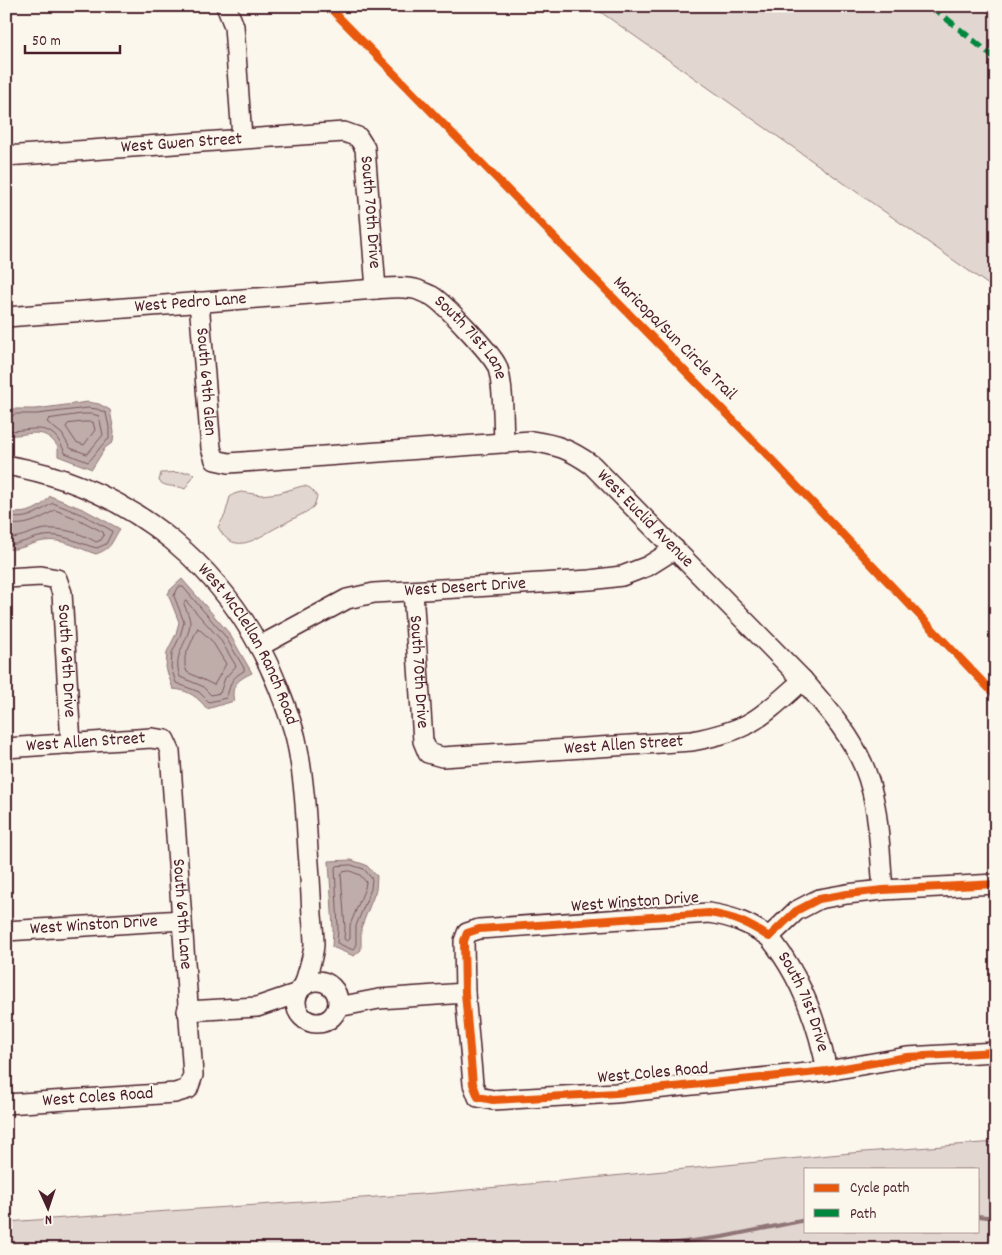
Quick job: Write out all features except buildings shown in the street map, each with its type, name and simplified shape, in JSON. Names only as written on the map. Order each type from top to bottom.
[{"type":"street","points":[[226,6],[234,26],[242,138]]},
{"type":"street","name":"West Gwen Street","points":[[6,156],[344,132],[358,137]]},
{"type":"street","name":"South 70th Drive","points":[[358,137],[365,148],[376,289]]},
{"type":"street","name":"West Pedro Lane","points":[[6,317],[376,289]]},
{"type":"street","name":"South 71st Lane","points":[[376,289],[408,289],[432,296],[488,352],[497,366],[500,380],[504,443]]},
{"type":"street","name":"South 69th Glen","points":[[199,302],[211,448],[216,460]]},
{"type":"street","name":"West Euclid Avenue","points":[[216,460],[229,463],[530,441],[556,445],[575,453],[592,465],[803,680],[828,709],[845,733],[859,755],[868,777],[875,804],[883,890]]},
{"type":"street","name":"West McClellan Ranch Road","points":[[6,465],[30,469],[64,480],[105,497],[144,518],[183,548],[221,589],[260,646],[268,662],[296,737],[306,803],[314,946]]},
{"type":"street","name":"West Desert Drive","points":[[260,646],[348,599],[374,593],[590,580],[622,576],[648,566],[676,549]]},
{"type":"street","name":"South 69th Drive","points":[[6,578],[41,576],[57,579],[62,593],[71,744]]},
{"type":"street","name":"South 70th Drive","points":[[413,591],[423,741],[428,753]]},
{"type":"street","name":"West Allen Street","points":[[428,753],[442,756],[692,741],[719,736],[749,723],[803,680]]},
{"type":"street","name":"West Allen Street","points":[[6,748],[151,738],[165,740]]},
{"type":"street","name":"South 69th Lane","points":[[165,740],[170,751],[193,1075],[188,1089]]},
{"type":"street","points":[[769,937],[796,911],[819,899],[883,890],[996,884]]},
{"type":"street","name":"West Winston Drive","points":[[467,933],[479,929],[709,914],[730,916],[750,924],[769,937]]},
{"type":"street","name":"West Winston Drive","points":[[6,931],[182,920]]},
{"type":"street","name":"West Coles Road","points":[[467,933],[464,941],[465,993],[473,1084],[478,1097],[493,1100],[616,1093],[827,1071],[907,1057],[996,1052]]},
{"type":"street","name":"South 71st Drive","points":[[769,937],[784,956],[814,1020],[827,1071]]},
{"type":"street","points":[[314,946],[334,995],[330,1019],[324,1022],[310,1022],[304,1018],[296,1007],[314,946]]},
{"type":"street","points":[[257,1007],[301,990],[314,981],[334,995],[379,999],[465,993]]},
{"type":"street","points":[[187,1011],[257,1007],[304,1018]]},
{"type":"street","name":"West Coles Road","points":[[6,1104],[175,1093],[188,1089]]},
{"type":"shaded area","points":[[592,6],[996,6],[996,290]]},
{"type":"shaded area","points":[[189,472],[194,475],[185,489],[165,485],[159,481],[161,473]]},
{"type":"shaded area","points":[[302,486],[313,490],[316,495],[314,506],[257,538],[243,543],[236,543],[230,541],[218,527],[225,515],[230,497],[234,494],[241,492],[261,495],[279,493]]},
{"type":"shaded area","points":[[996,1142],[996,1249],[6,1249],[6,1222],[436,1193],[851,1153]]},
{"type":"water","points":[[88,402],[99,404],[110,410],[114,432],[113,442],[105,448],[92,469],[58,456],[58,447],[47,436],[35,433],[6,435],[6,417],[11,409],[36,409]]},
{"type":"water","points":[[50,496],[85,510],[120,529],[111,544],[96,554],[65,542],[51,540],[16,549],[6,549],[6,511],[19,513],[31,511]]},
{"type":"water","points":[[182,579],[229,633],[252,673],[237,683],[233,691],[234,701],[207,709],[192,695],[173,689],[166,668],[167,652],[176,634],[179,622],[168,594]]},
{"type":"water","points":[[351,860],[366,865],[377,876],[376,890],[361,928],[361,950],[354,956],[332,947],[333,929],[329,861]]},
{"type":"waterway","points":[[980,1216],[996,1218]]},
{"type":"waterway","points":[[631,1249],[722,1237],[804,1220]]},
{"type":"marked path","points":[[931,6],[996,59]]},
{"type":"cycle path","name":"Maricopa/Sun Circle Trail","points":[[328,6],[776,464],[996,696]]},
{"type":"cycle path","points":[[996,884],[883,890],[819,899],[796,911],[769,937],[740,921],[709,913],[479,929],[467,933],[464,941],[465,993],[473,1084],[478,1097],[493,1100],[616,1093],[827,1071],[907,1057],[996,1052]]}]
